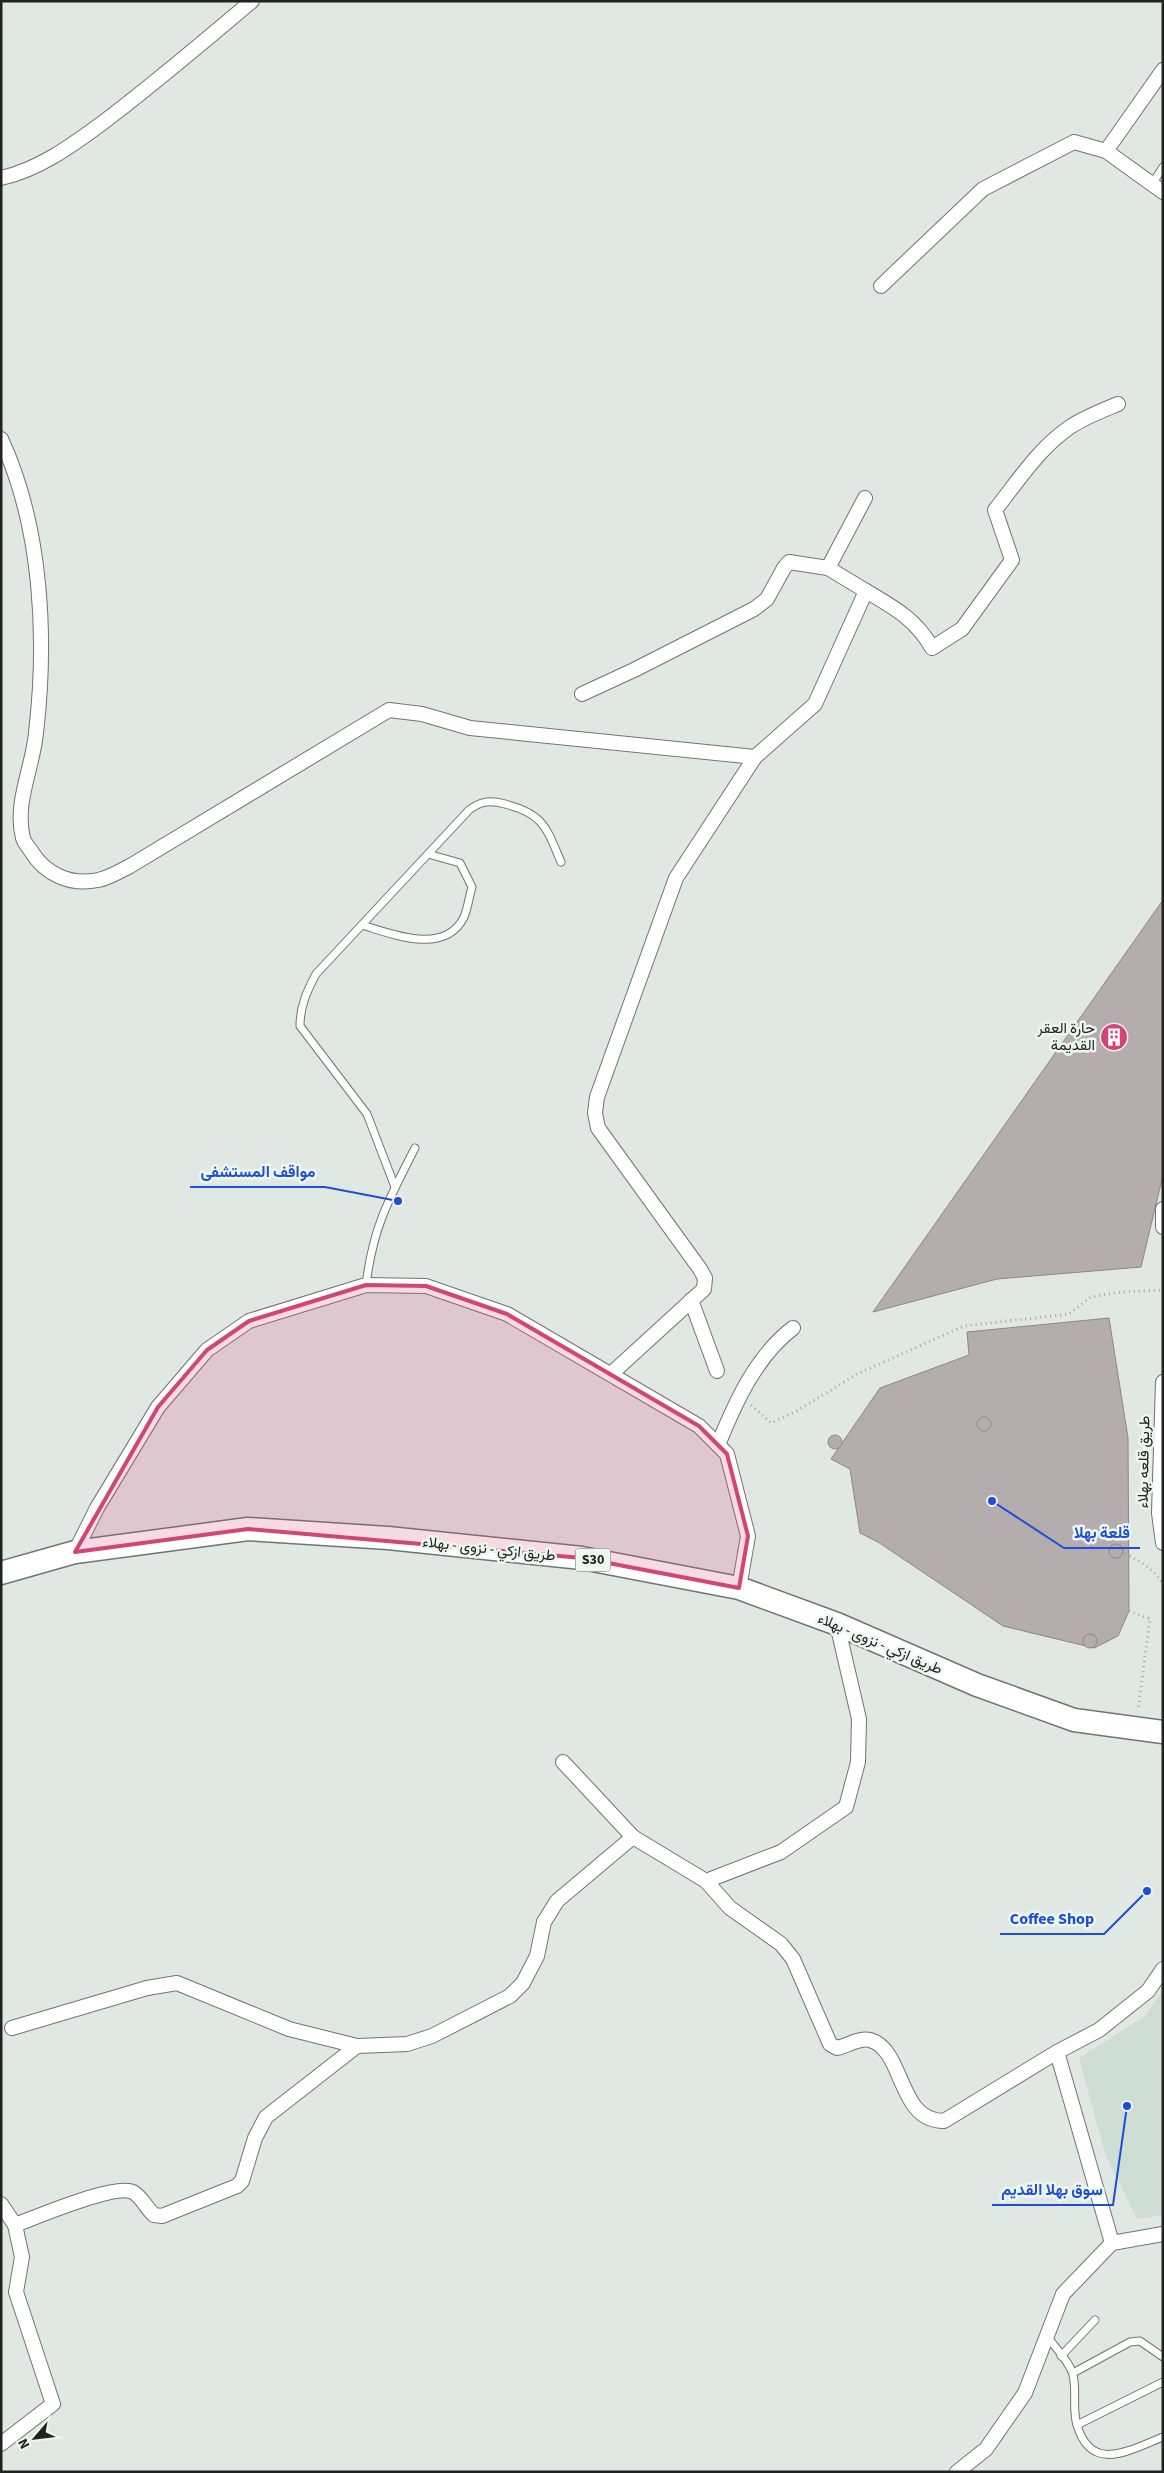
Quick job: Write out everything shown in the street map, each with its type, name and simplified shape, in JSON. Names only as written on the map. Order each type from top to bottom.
[{"type":"main road","name":"طريق ازكي - نزوى - بهلاء","points":[[1,1573],[74,1552],[248,1529],[388,1538],[582,1558],[739,1588],[837,1624],[977,1685],[1074,1720],[1163,1732]]},
{"type":"street","points":[[1,178],[19,174],[71,145],[133,100],[252,1]]},
{"type":"street","points":[[1106,151],[1163,70]]},
{"type":"street","points":[[881,286],[983,189],[1074,142],[1106,151],[1157,188]]},
{"type":"street","points":[[582,694],[754,610],[767,599],[789,562],[828,568],[905,615],[923,631],[932,648],[962,629],[1012,560],[995,510],[1046,446],[1069,427],[1092,414],[1118,404]]},
{"type":"street","points":[[1,439],[16,470],[34,548],[41,641],[36,734],[21,806],[23,838],[40,865],[66,880],[98,880],[130,866],[390,710],[422,714],[470,728],[755,758]]},
{"type":"street","points":[[828,568],[865,498]]},
{"type":"street","points":[[611,1374],[704,1289],[705,1278],[598,1128],[595,1112],[597,1097],[676,878],[755,758],[815,704],[866,591]]},
{"type":"street","points":[[1163,1209],[1163,1227]]},
{"type":"street","points":[[74,1552],[97,1508],[158,1407],[206,1350],[249,1322],[366,1285],[426,1286],[498,1311],[699,1426],[727,1454],[748,1536],[739,1588]]},
{"type":"street","points":[[691,1300],[717,1372]]},
{"type":"street","points":[[718,1445],[740,1394],[771,1349],[793,1328]]},
{"type":"street","name":"طريق قلعه بهلاء","points":[[1163,1382],[1159,1513],[1163,1543]]},
{"type":"street","points":[[706,1881],[781,1852],[846,1807],[858,1762],[859,1719],[837,1624]]},
{"type":"street","points":[[563,1762],[633,1837],[706,1881],[730,1908],[781,1944],[793,1959],[830,2044],[837,2048],[869,2039],[877,2043],[887,2054],[920,2115],[931,2121],[944,2121],[1057,2052],[1099,2030],[1148,1991],[1163,1969]]},
{"type":"street","points":[[12,2028],[147,1988],[177,1983],[289,2029],[357,2046],[407,2044],[432,2036],[510,1996],[523,1983],[537,1956],[544,1922],[557,1901],[633,1837]]},
{"type":"street","points":[[15,2225],[103,2193],[125,2190],[140,2198],[154,2214],[162,2216],[237,2186],[242,2181],[255,2138],[266,2117],[357,2046]]},
{"type":"street","points":[[1057,2052],[1112,2243]]},
{"type":"street","points":[[1,2204],[15,2225],[22,2257],[16,2292],[53,2404],[1,2444]]},
{"type":"street","points":[[956,2472],[986,2449],[1025,2393],[1063,2294],[1112,2243],[1163,2234]]},
{"type":"lane","points":[[1157,188],[1163,168]]},
{"type":"lane","points":[[395,1187],[367,1114],[300,1026],[300,1012],[316,974],[469,810],[479,802],[493,800],[525,809],[539,819],[550,836],[561,862]]},
{"type":"lane","points":[[362,925],[409,939],[436,938],[451,933],[463,918],[472,887],[460,863],[428,854]]},
{"type":"lane","points":[[366,1285],[375,1231],[415,1148]]},
{"type":"lane","points":[[1061,2356],[1095,2320]]},
{"type":"lane","points":[[1047,2336],[1073,2373],[1076,2425],[1088,2450],[1099,2458],[1109,2459],[1163,2437]]},
{"type":"lane","points":[[1073,2373],[1130,2342],[1140,2341],[1163,2357]]},
{"type":"lane","points":[[1076,2425],[1163,2382]]},
{"type":"path","points":[[740,1394],[771,1423],[795,1412],[857,1374],[964,1326],[1069,1314],[1091,1297],[1120,1292],[1163,1290]]},
{"type":"path","points":[[1125,1554],[1139,1560],[1163,1584]]},
{"type":"path","points":[[1129,1611],[1150,1619],[1136,1728]]},
{"type":"highlighted area","points":[[366,1285],[426,1286],[507,1314],[699,1426],[727,1454],[748,1536],[739,1588],[582,1558],[248,1529],[75,1552],[158,1407],[207,1350],[249,1321]]},
{"type":"shaded area","points":[[1163,1990],[1163,2215],[1137,2219],[1105,2154],[1079,2058],[1145,2016]]},
{"type":"building","name":"حارة العقر القديمة","points":[[1163,900],[1163,1175],[1141,1267],[997,1279],[873,1312]]},
{"type":"building","points":[[1109,1318],[1128,1438],[1129,1611],[1118,1636],[1094,1648],[1003,1626],[878,1542],[860,1533],[850,1469],[831,1459],[880,1388],[969,1355],[967,1332]]},
{"type":"building","points":[[984,1417],[989,1419],[991,1424],[989,1429],[984,1431],[979,1429],[977,1424],[979,1419]]},
{"type":"building","points":[[835,1435],[840,1437],[842,1442],[840,1447],[835,1449],[830,1447],[828,1442],[830,1437]]},
{"type":"building","points":[[1116,1544],[1121,1546],[1123,1551],[1121,1556],[1116,1558],[1111,1556],[1109,1551],[1111,1546]]},
{"type":"building","points":[[1090,1634],[1095,1636],[1097,1641],[1095,1646],[1090,1648],[1085,1646],[1083,1641],[1085,1636]]},
{"type":"place","name":"حارة العقر القديمة","points":[[1114,1037]]},
{"type":"place","name":"مواقف المستشفى","points":[[398,1201]]},
{"type":"place","name":"قلعة بهلا","points":[[992,1501]]},
{"type":"place","name":"Coffee Shop","points":[[1147,1891]]},
{"type":"place","name":"سوق بهلا القديم","points":[[1127,2106]]}]
